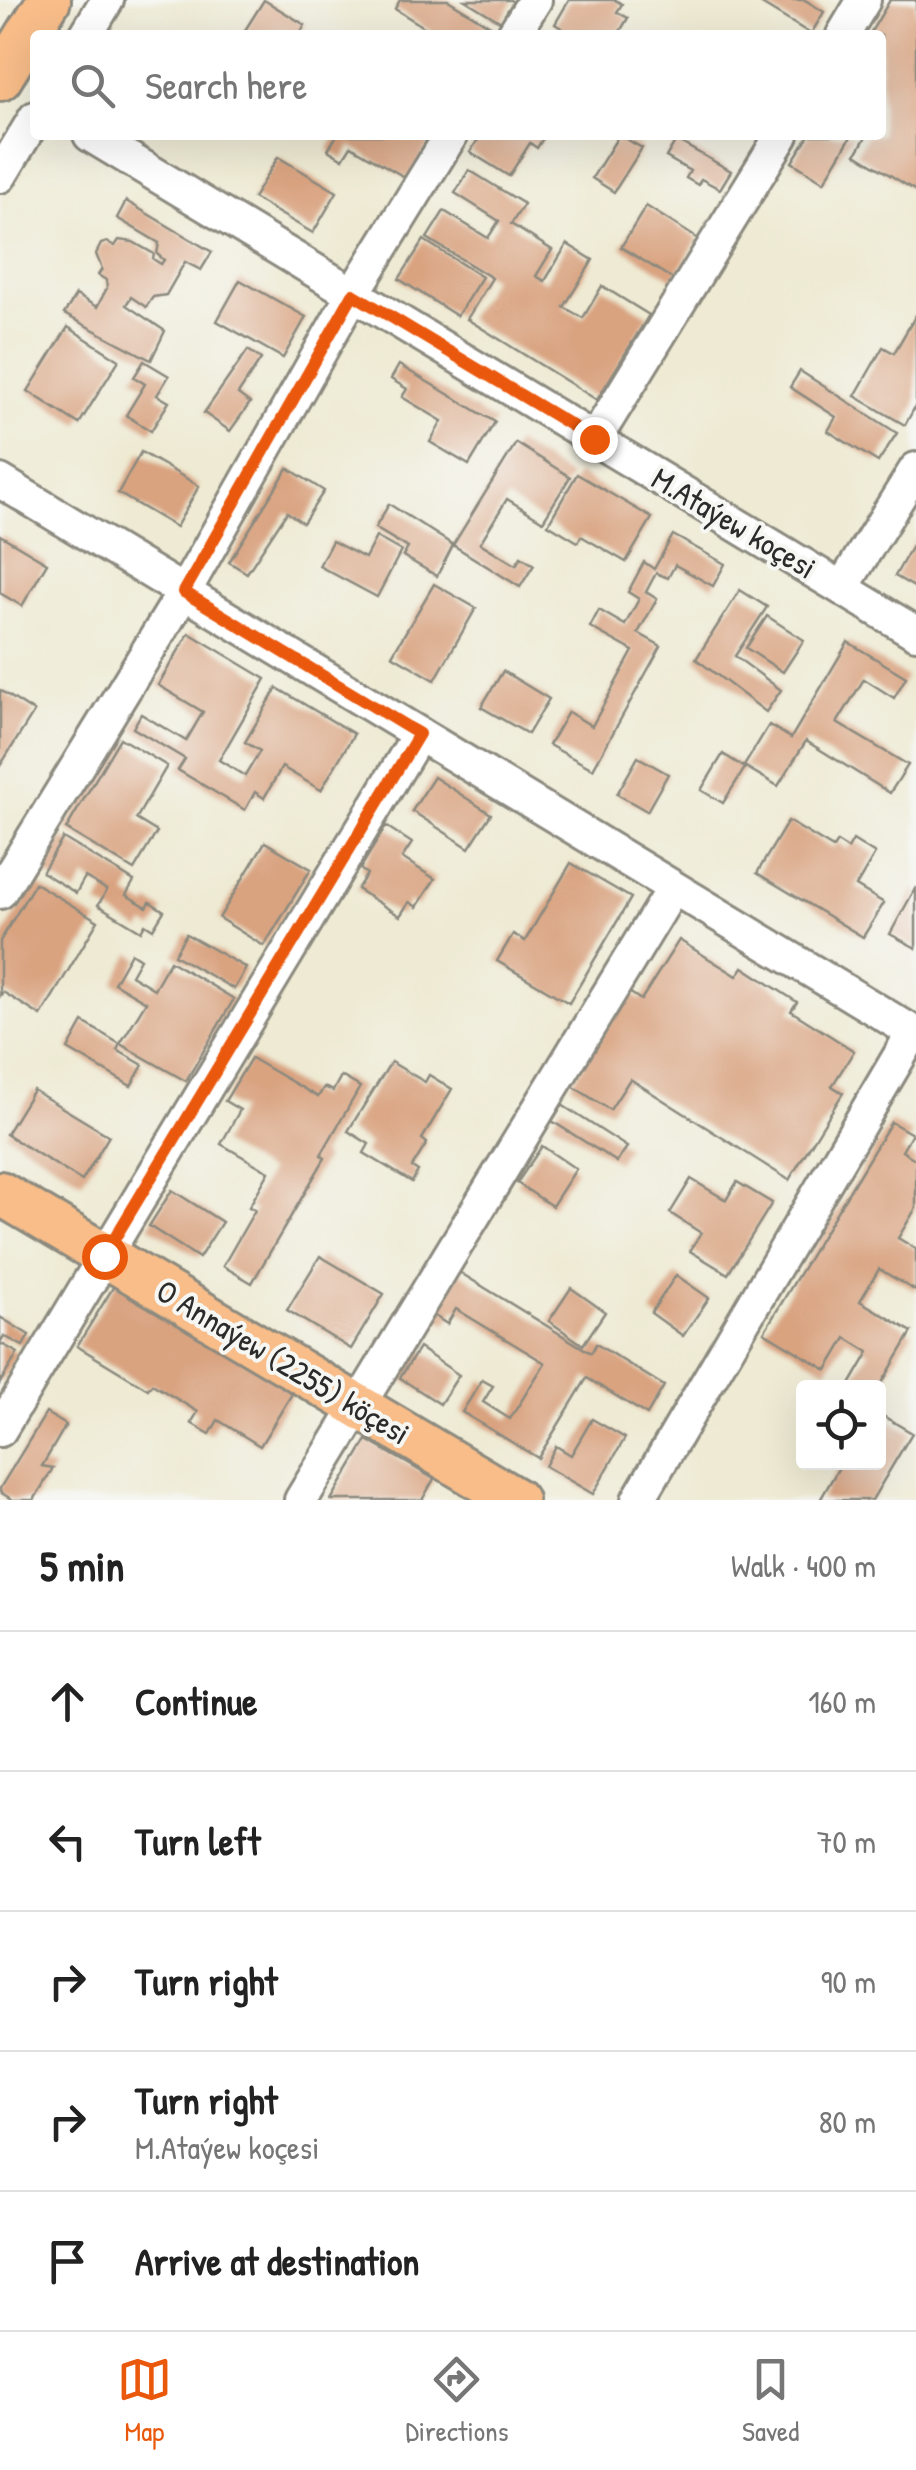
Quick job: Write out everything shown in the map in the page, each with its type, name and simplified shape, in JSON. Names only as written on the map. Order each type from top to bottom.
[{"type":"main road","points":[[30,30],[49,0]]},
{"type":"main road","points":[[0,79],[30,31]]},
{"type":"main road","name":"O Annaýew (2255) köçesi","points":[[0,1193],[516,1500]]},
{"type":"street","points":[[89,30],[107,0]]},
{"type":"street","points":[[516,30],[535,0]]},
{"type":"street","points":[[846,30],[864,0]]},
{"type":"street","points":[[0,176],[30,126]]},
{"type":"street","name":"M.Ataýew koçesi","points":[[98,140],[916,633]]},
{"type":"street","points":[[0,892],[184,592],[353,294],[448,140]]},
{"type":"street","points":[[594,439],[779,140]]},
{"type":"street","points":[[842,588],[916,469]]},
{"type":"street","points":[[0,481],[914,1034],[638,1500]]},
{"type":"street","points":[[0,1430],[419,734]]},
{"type":"street","points":[[301,1500],[673,888]]},
{"type":"building","points":[[264,0],[305,25],[302,30],[245,30]]},
{"type":"building","points":[[400,0],[448,0],[497,30],[429,30],[395,9]]},
{"type":"building","points":[[465,0],[510,0],[513,2],[501,22]]},
{"type":"building","points":[[569,0],[615,0],[622,4],[617,12],[628,18],[621,30],[565,30],[555,24]]},
{"type":"building","points":[[755,0],[805,0],[824,12],[813,30],[804,30]]},
{"type":"building","points":[[890,0],[916,0],[916,191],[856,154],[864,140],[886,140],[886,30],[872,30]]},
{"type":"building","points":[[334,140],[430,143],[408,179],[351,146],[343,159],[328,150]]},
{"type":"building","points":[[478,140],[542,140],[537,148],[530,143],[509,176],[470,152]]},
{"type":"building","points":[[616,140],[628,140],[642,148],[614,192],[592,178]]},
{"type":"building","points":[[676,140],[731,171],[720,189],[701,179],[698,185],[686,178],[690,171],[666,157]]},
{"type":"building","points":[[806,140],[849,140],[824,182],[792,162]]},
{"type":"building","points":[[278,157],[337,192],[313,233],[253,198]]},
{"type":"building","points":[[469,170],[524,204],[511,224],[552,250],[536,276],[545,281],[567,244],[593,260],[564,307],[583,318],[602,286],[649,315],[597,400],[467,319],[492,278],[427,238],[444,211],[488,238],[499,221],[455,193]]},
{"type":"building","points":[[126,201],[212,252],[201,270],[185,262],[166,295],[153,297],[146,307],[131,297],[126,305],[165,331],[151,360],[64,314],[76,295],[97,307],[107,288],[106,280],[98,275],[102,269],[96,254],[101,244],[133,242],[154,254],[153,259],[161,264],[164,260],[157,254],[159,243],[117,218]]},
{"type":"building","points":[[646,206],[698,239],[673,279],[621,247]]},
{"type":"building","points":[[424,240],[482,277],[457,316],[399,279]]},
{"type":"building","points":[[240,280],[306,317],[283,358],[217,321]]},
{"type":"building","points":[[916,315],[916,405],[905,425],[855,396],[883,347],[894,353]]},
{"type":"building","points":[[68,327],[119,360],[79,424],[28,391]]},
{"type":"building","points":[[248,350],[261,359],[238,394],[250,403],[230,431],[204,413]]},
{"type":"building","points":[[144,361],[169,376],[157,395],[169,402],[151,431],[126,415],[145,384],[134,377]]},
{"type":"building","points":[[399,365],[495,422],[469,465],[430,442],[442,421],[402,397],[407,389],[391,379]]},
{"type":"building","points":[[800,371],[897,433],[878,462],[828,431],[836,417],[790,387]]},
{"type":"building","points":[[516,443],[570,477],[543,521],[507,499],[480,543],[516,565],[521,557],[534,565],[520,587],[453,545]]},
{"type":"building","points":[[141,452],[199,486],[176,527],[118,493]]},
{"type":"building","points":[[288,468],[324,491],[303,523],[287,512],[247,573],[229,562]]},
{"type":"building","points":[[577,474],[652,518],[626,562],[581,536],[578,542],[548,524]]},
{"type":"building","points":[[389,504],[453,545],[437,576],[403,556],[408,548],[375,528]]},
{"type":"building","points":[[0,535],[47,563],[22,606],[0,593]]},
{"type":"building","points":[[673,535],[725,564],[713,586],[675,565],[668,578],[656,573],[646,592],[657,599],[638,633],[661,646],[593,769],[549,745],[568,712],[592,726],[633,651],[590,627],[599,610],[625,625],[639,599],[628,592],[644,562],[654,569]]},
{"type":"building","points":[[376,537],[401,551],[377,597],[319,566],[332,541],[365,558]]},
{"type":"building","points":[[916,539],[916,588],[895,576]]},
{"type":"building","points":[[434,584],[476,608],[435,680],[392,655]]},
{"type":"building","points":[[740,590],[767,607],[735,656],[781,690],[766,712],[696,659]]},
{"type":"building","points":[[767,616],[804,640],[783,672],[746,648]]},
{"type":"building","points":[[189,633],[266,679],[219,760],[245,776],[260,751],[245,742],[277,688],[354,734],[321,790],[282,767],[264,798],[255,792],[245,810],[178,770],[185,759],[133,728],[141,714],[186,741],[203,712],[158,685]]},
{"type":"building","points":[[848,642],[906,677],[894,698],[864,679],[837,723],[908,765],[890,793],[806,741],[778,786],[744,766],[769,725],[791,738]]},
{"type":"building","points":[[503,671],[549,699],[528,734],[481,707]]},
{"type":"building","points":[[0,690],[34,712],[0,766]]},
{"type":"building","points":[[120,738],[167,766],[136,819],[157,832],[134,870],[66,829]]},
{"type":"building","points":[[723,754],[745,768],[723,803],[701,790]]},
{"type":"building","points":[[638,757],[668,774],[647,811],[617,794]]},
{"type":"building","points":[[434,777],[491,814],[469,848],[412,811]]},
{"type":"building","points":[[788,821],[833,848],[837,842],[848,849],[853,840],[875,854],[856,886],[884,903],[863,937],[757,873]]},
{"type":"building","points":[[386,826],[412,843],[402,858],[435,879],[417,907],[409,902],[400,916],[357,889],[367,874],[360,869]]},
{"type":"building","points":[[63,838],[134,881],[126,895],[164,911],[153,929],[145,924],[141,931],[98,905],[107,890],[85,877],[76,893],[42,872]]},
{"type":"building","points":[[265,842],[311,869],[264,946],[219,918]]},
{"type":"building","points":[[571,863],[631,898],[569,1003],[497,961],[513,934],[525,941]]},
{"type":"building","points":[[35,883],[98,921],[41,1016],[3,992],[0,996],[0,941]]},
{"type":"building","points":[[916,887],[916,948],[890,934]]},
{"type":"building","points":[[186,934],[246,968],[234,989],[174,955]]},
{"type":"building","points":[[679,940],[737,976],[743,967],[797,1002],[791,1011],[854,1051],[832,1086],[843,1093],[789,1180],[630,1079],[610,1110],[571,1085],[629,992],[641,1000]]},
{"type":"building","points":[[131,953],[140,959],[131,975],[154,989],[170,961],[234,999],[186,1081],[120,1044],[146,1002],[114,983]]},
{"type":"building","points":[[83,1022],[120,1044],[117,1050],[143,1065],[131,1086],[68,1049]]},
{"type":"building","points":[[251,1058],[318,1097],[324,1087],[333,1091],[341,1076],[360,1087],[321,1155],[325,1158],[252,1283],[223,1266],[255,1210],[249,1207],[269,1172],[221,1144],[240,1110],[225,1101]]},
{"type":"building","points":[[391,1062],[425,1082],[429,1075],[452,1089],[422,1139],[427,1143],[412,1167],[418,1171],[412,1182],[364,1153],[369,1144],[348,1131]]},
{"type":"building","points":[[33,1090],[109,1136],[82,1181],[6,1134]]},
{"type":"building","points":[[562,1105],[627,1147],[617,1162],[552,1121]]},
{"type":"building","points":[[891,1122],[912,1134],[902,1151],[916,1160],[916,1208],[898,1238],[916,1249],[916,1291],[879,1269],[860,1301],[912,1332],[884,1380],[853,1380],[869,1352],[846,1338],[827,1370],[764,1332]]},
{"type":"building","points":[[542,1146],[576,1169],[552,1206],[517,1183]]},
{"type":"building","points":[[691,1179],[726,1200],[737,1182],[772,1203],[728,1274],[690,1251],[701,1233],[670,1213]]},
{"type":"building","points":[[172,1190],[222,1222],[199,1258],[149,1226]]},
{"type":"building","points":[[320,1256],[384,1294],[351,1349],[287,1310]]},
{"type":"building","points":[[459,1272],[591,1353],[596,1344],[664,1386],[647,1415],[587,1378],[538,1458],[462,1412],[482,1380],[493,1386],[483,1402],[510,1419],[545,1363],[456,1309],[447,1324],[433,1315]]},
{"type":"building","points":[[676,1275],[709,1298],[683,1336],[651,1313]]},
{"type":"building","points":[[117,1281],[295,1389],[260,1446],[218,1420],[210,1434],[191,1423],[198,1412],[152,1384],[148,1389],[77,1346]]},
{"type":"building","points":[[571,1288],[605,1312],[583,1345],[549,1321]]},
{"type":"building","points":[[0,1317],[29,1335],[23,1346],[4,1336],[0,1343]]},
{"type":"building","points":[[0,1343],[18,1353],[0,1383]]},
{"type":"building","points":[[419,1348],[459,1375],[440,1404],[400,1378]]},
{"type":"building","points":[[46,1413],[66,1425],[42,1466],[53,1468],[34,1500],[13,1500],[0,1488]]},
{"type":"building","points":[[886,1418],[912,1433],[872,1500],[820,1500],[837,1470],[886,1470]]},
{"type":"building","points":[[592,1419],[625,1438],[593,1494],[545,1466],[556,1446],[571,1455]]},
{"type":"building","points":[[367,1440],[434,1479],[422,1500],[331,1500]]},
{"type":"route","points":[[104,1256],[419,734],[184,592],[353,294],[594,439]]}]
